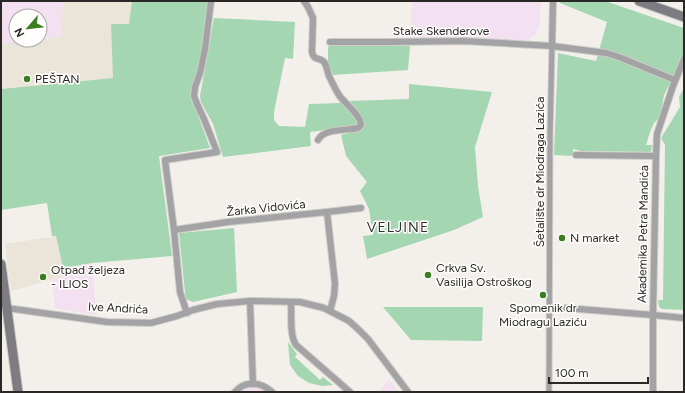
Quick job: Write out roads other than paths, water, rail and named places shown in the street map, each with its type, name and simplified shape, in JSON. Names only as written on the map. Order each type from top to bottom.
[{"type":"main road","points":[[639,1],[684,17]]},
{"type":"main road","points":[[1,264],[18,392]]},
{"type":"street","points":[[187,313],[180,292],[165,160],[217,152],[194,96],[205,49],[211,1]]},
{"type":"street","points":[[304,1],[313,18],[312,54],[317,59],[323,61],[337,92],[358,116],[361,122],[361,125],[358,128],[326,132],[319,137],[318,140]]},
{"type":"street","name":"Šetalište dr Miodraga Lazića","points":[[550,392],[550,137],[553,1]]},
{"type":"street","name":"Stake Skenderove","points":[[330,42],[464,41],[552,46],[606,53],[675,80]]},
{"type":"street","points":[[656,156],[657,134],[675,80],[684,59]]},
{"type":"street","name":"Akademika Petra Mandića","points":[[576,155],[656,156],[653,392]]},
{"type":"street","name":"Žarka Vidovića","points":[[174,230],[228,222],[362,208]]},
{"type":"street","points":[[327,212],[335,284],[334,296],[330,311]]},
{"type":"street","points":[[253,384],[250,302],[291,302],[309,304],[330,311],[349,321],[368,339],[408,392]]},
{"type":"street","name":"Ive Andrića","points":[[7,308],[101,321],[151,323],[217,304],[250,302]]},
{"type":"street","points":[[291,302],[292,334],[296,345],[350,392]]},
{"type":"street","points":[[566,308],[684,318]]},
{"type":"street","points":[[235,392],[241,387],[253,384],[259,384],[272,392]]},
{"type":"place","name":"PEŠTAN","points":[[27,79]]},
{"type":"place","name":"N market","points":[[562,238]]},
{"type":"place","name":"Crkva Sv. Vasilija Ostroškog","points":[[428,275]]},
{"type":"place","name":"Otpad željeza - ILIOS","points":[[43,277]]},
{"type":"place","name":"Spomenik dr Miodragu Laziću","points":[[543,295]]},
{"type":"district","name":"VELJINE","points":[[398,227]]}]
